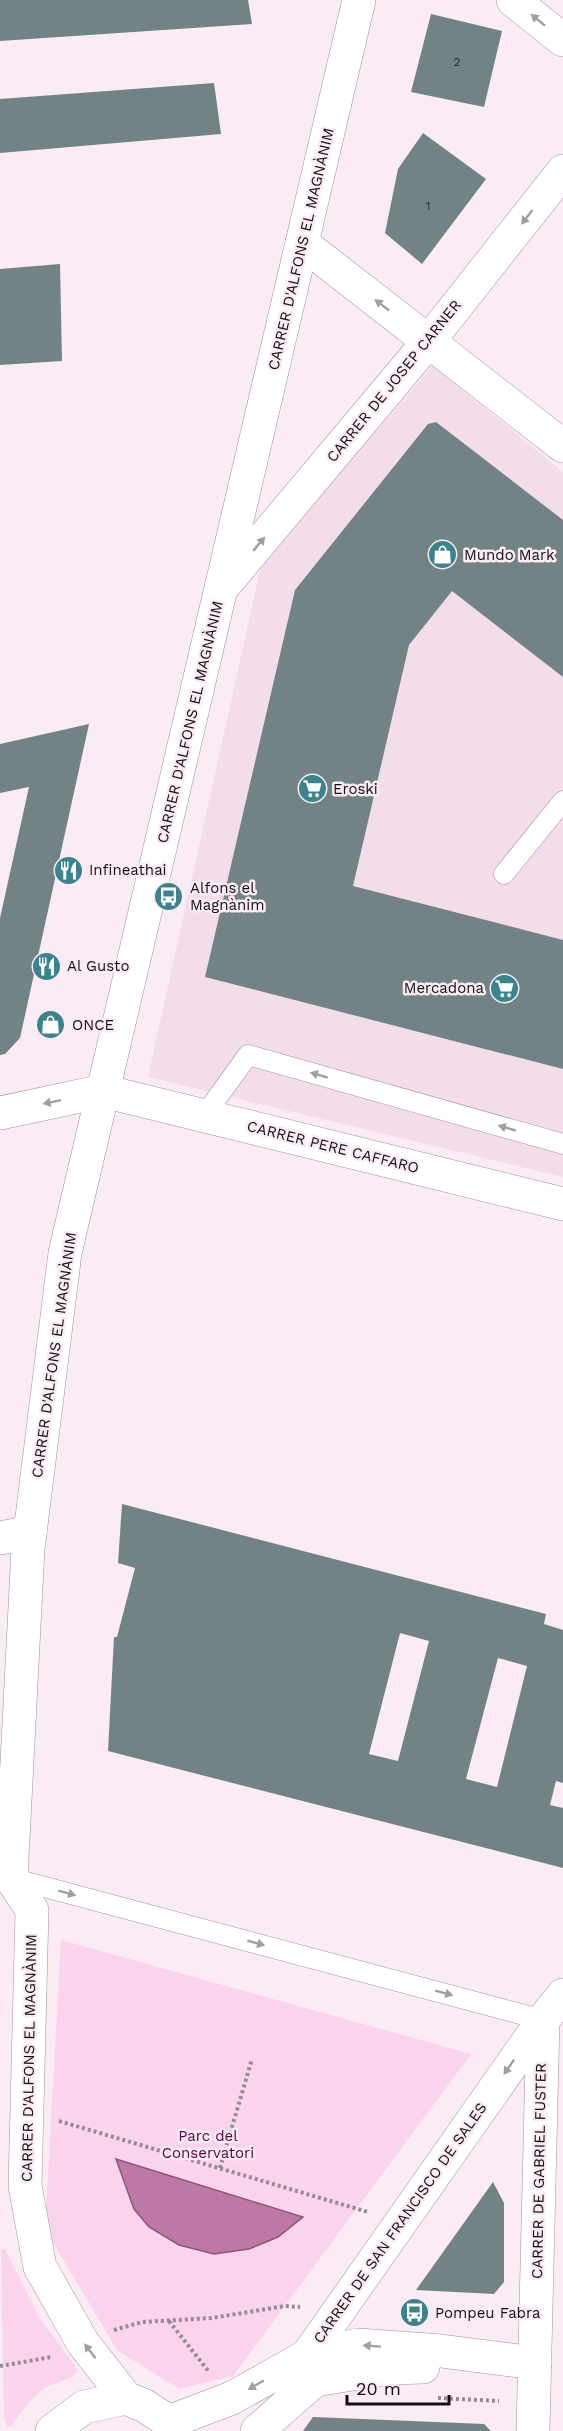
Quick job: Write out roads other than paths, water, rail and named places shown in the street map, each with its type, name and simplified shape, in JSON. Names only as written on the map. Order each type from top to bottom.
[{"type":"street","name":"CARRER D'ALFONS EL MAGNÀNIM","points":[[126,2398],[83,2343],[40,2267],[25,2186],[32,1910],[5,1884],[15,1535],[65,1253],[359,0]]},
{"type":"street","points":[[513,0],[563,40]]},
{"type":"street","name":"CARRER DE JOSEP CARNER","points":[[221,589],[428,342],[563,171]]},
{"type":"street","points":[[302,243],[563,446]]},
{"type":"street","points":[[0,1113],[103,1091]]},
{"type":"street","name":"CARRER PERE CAFFARO","points":[[103,1091],[563,1204]]},
{"type":"street","name":"CARRER DE SAN FRANCISCO DE SALES","points":[[257,2431],[311,2368],[339,2309],[553,2007]]},
{"type":"street","name":"CARRER DE GABRIEL FUSTER","points":[[533,2431],[549,2364],[553,2007]]},
{"type":"street","points":[[311,2368],[358,2345],[441,2351],[549,2364]]},
{"type":"street","name":"CARRER DE SAN FRANCISCO DE SALES","points":[[171,2427],[232,2398],[311,2368]]},
{"type":"street","points":[[52,2431],[84,2407],[126,2398],[145,2406],[171,2427]]},
{"type":"lane","points":[[504,874],[563,801]]},
{"type":"lane","points":[[204,1116],[248,1054],[563,1144]]},
{"type":"lane","points":[[5,1884],[553,2007]]},
{"type":"place","name":"Mundo Mark","points":[[443,555]]},
{"type":"place","name":"Eroski","points":[[312,789]]},
{"type":"place","name":"Infineathai","points":[[68,870]]},
{"type":"place","name":"Alfons el Magnànim","points":[[169,897]]},
{"type":"place","name":"Al Gusto","points":[[46,966]]},
{"type":"place","name":"Mercadona","points":[[505,988]]},
{"type":"place","name":"ONCE","points":[[51,1025]]},
{"type":"place","name":"Pompeu Fabra","points":[[414,2313]]},
{"type":"park label","name":"Parc del Conservatori","points":[[208,2144]]}]
